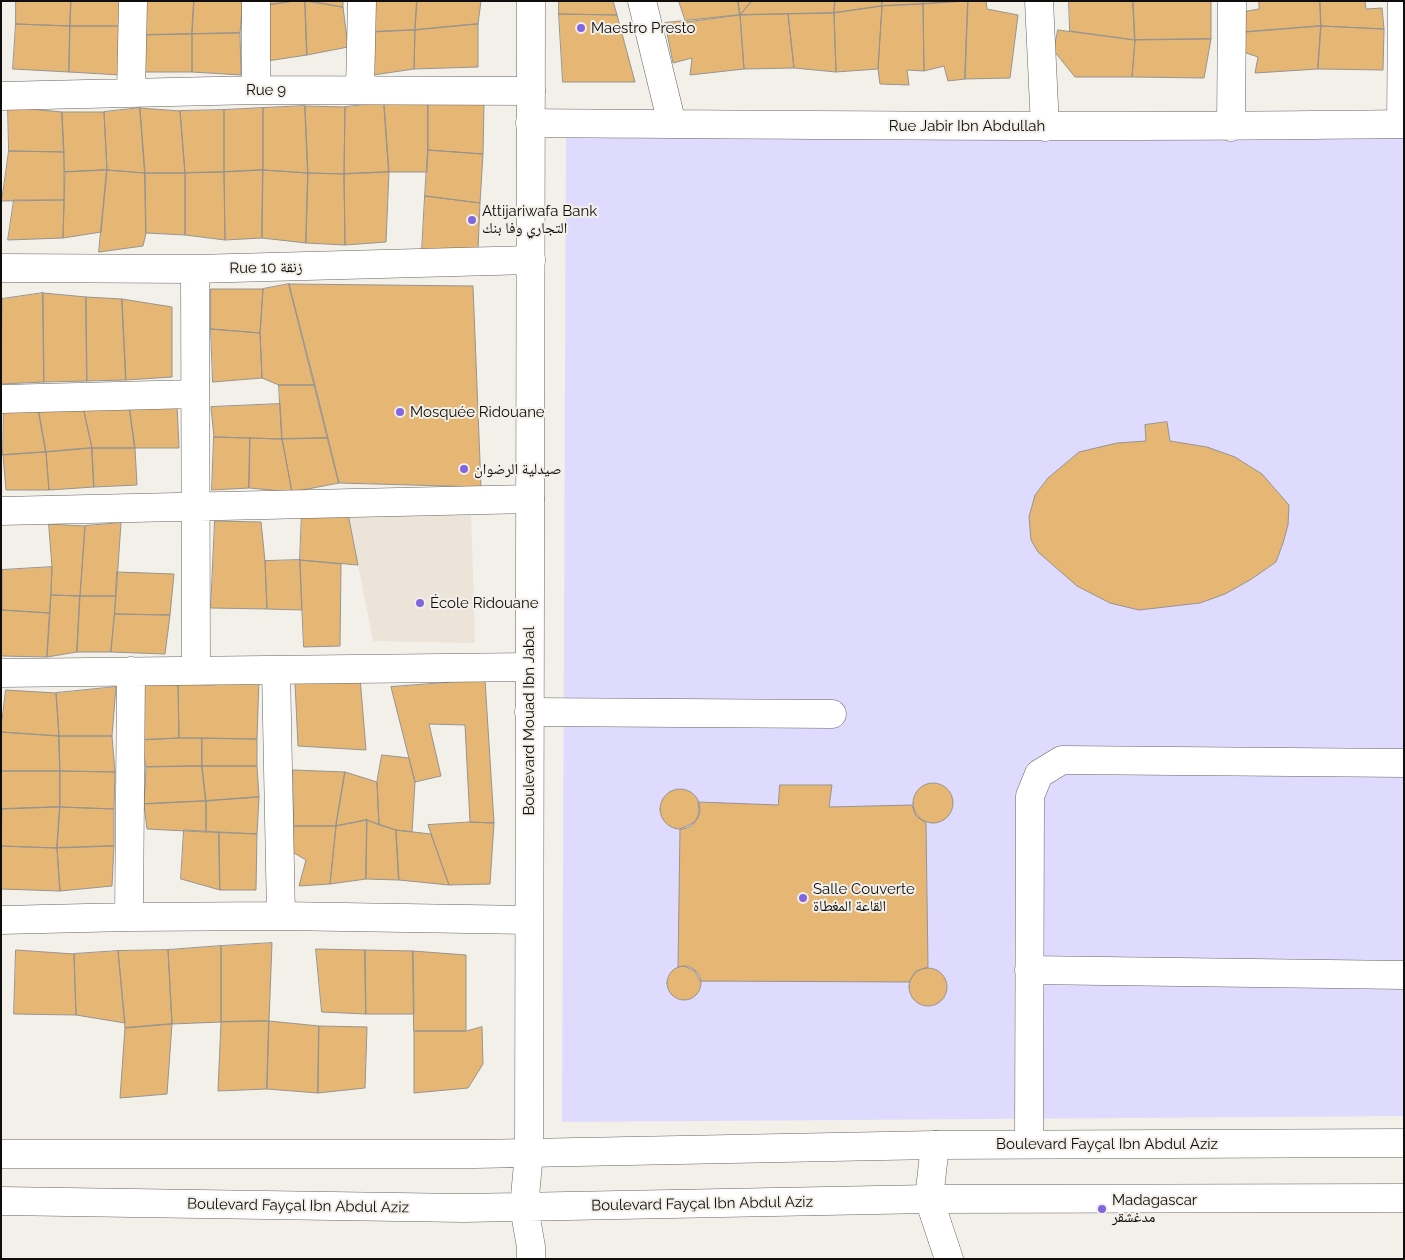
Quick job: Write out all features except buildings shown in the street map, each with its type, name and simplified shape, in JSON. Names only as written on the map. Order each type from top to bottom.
[{"type":"street","points":[[131,93],[133,1]]},
{"type":"street","points":[[256,1],[256,90]]},
{"type":"street","points":[[360,90],[362,1]]},
{"type":"street","name":"Boulevard Mouad Ibn Jabal","points":[[531,1],[530,1153],[524,1207],[531,1247],[531,1259]]},
{"type":"street","points":[[642,1],[672,124]]},
{"type":"street","points":[[1038,1],[1045,127]]},
{"type":"street","points":[[1231,127],[1232,1]]},
{"type":"street","points":[[1402,1],[1402,124]]},
{"type":"street","name":"Rue 9","points":[[1,96],[256,90],[531,91]]},
{"type":"street","name":"Rue Jabir Ibn Abdullah","points":[[530,123],[1045,127],[1231,127],[1402,124]]},
{"type":"street","name":"Rue 10 زنقة","points":[[1,268],[195,269],[531,260]]},
{"type":"street","points":[[195,269],[196,670]]},
{"type":"street","points":[[1,399],[194,394]]},
{"type":"street","points":[[1,511],[530,499]]},
{"type":"street","points":[[1,673],[529,666]]},
{"type":"street","points":[[276,670],[281,916]]},
{"type":"street","points":[[130,671],[130,917]]},
{"type":"street","points":[[529,712],[832,714]]},
{"type":"street","points":[[1028,1144],[1030,796],[1040,774],[1062,760],[1404,763]]},
{"type":"street","points":[[1,920],[281,916],[529,920]]},
{"type":"street","points":[[1029,970],[1404,975]]},
{"type":"street","name":"Boulevard Fayçal Ibn Abdul Aziz","points":[[1,1154],[474,1154],[935,1144],[1404,1143]]},
{"type":"street","points":[[935,1144],[929,1199],[949,1259]]},
{"type":"street","name":"Boulevard Fayçal Ibn Abdul Aziz","points":[[1,1201],[464,1208],[929,1199],[1404,1198]]},
{"type":"shaded area","points":[[1404,133],[1404,1116],[562,1122],[566,135]]},
{"type":"shaded area","name":"École Ridouane","points":[[471,509],[475,643],[373,641],[348,514]]},
{"type":"place","name":"Maestro Presto","points":[[581,28]]},
{"type":"place","name":"Attijariwafa Bank التجاري وفا بنك","points":[[472,220]]},
{"type":"place","name":"Mosquée Ridouane","points":[[400,412]]},
{"type":"place","name":"صيدلية الرضوان","points":[[464,469]]},
{"type":"place","name":"École Ridouane","points":[[420,603]]},
{"type":"place","name":"Salle Couverte القاعة المغطاة","points":[[803,898]]},
{"type":"place","name":"Madagascar مدغشقر","points":[[1102,1209]]}]
